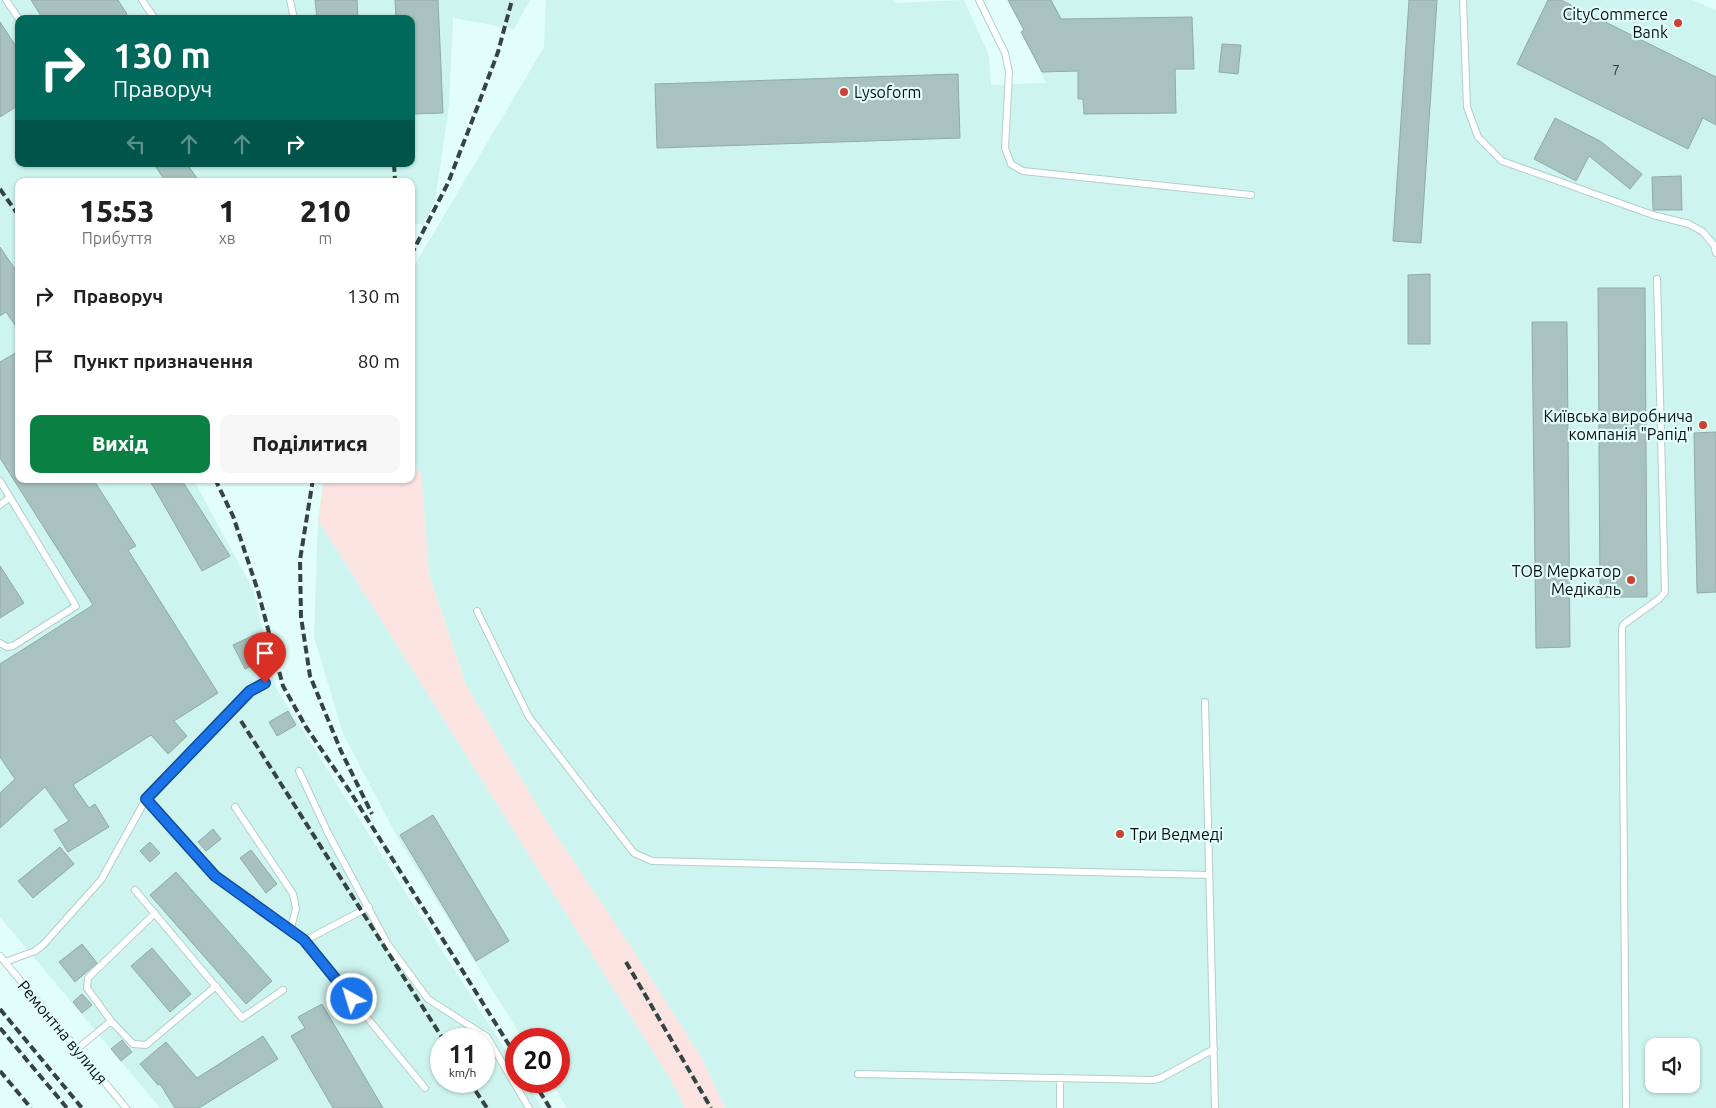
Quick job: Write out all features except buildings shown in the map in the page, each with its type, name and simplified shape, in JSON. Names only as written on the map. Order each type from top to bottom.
[{"type":"lane","points":[[6,0],[16,15]]},
{"type":"lane","points":[[142,0],[152,15]]},
{"type":"lane","points":[[290,0],[293,15]]},
{"type":"lane","points":[[979,0],[1005,53],[1009,72],[1005,148],[1011,164],[1023,171],[1251,195]]},
{"type":"lane","points":[[1463,0],[1467,108],[1478,137],[1502,161],[1653,215],[1689,224],[1703,232],[1714,245],[1716,253]]},
{"type":"lane","points":[[1626,1108],[1622,628],[1627,621],[1659,599],[1665,592],[1657,279]]},
{"type":"lane","points":[[0,481],[76,606],[13,646],[8,647],[0,643]]},
{"type":"lane","points":[[0,504],[10,497]]},
{"type":"lane","points":[[477,611],[529,717],[634,853],[642,858],[652,860],[1209,875]]},
{"type":"lane","points":[[5,962],[35,951],[43,945],[94,889],[146,799],[250,691],[265,683]]},
{"type":"lane","points":[[1205,702],[1215,1108]]},
{"type":"lane","points":[[299,771],[328,833],[387,943],[428,999],[487,1037],[529,1108]]},
{"type":"lane","points":[[146,799],[205,868],[304,940],[425,1088]]},
{"type":"lane","points":[[235,806],[293,894],[296,909],[290,930]]},
{"type":"lane","points":[[135,890],[242,1018],[283,990]]},
{"type":"lane","points":[[304,940],[369,907]]},
{"type":"lane","points":[[155,913],[88,978],[87,988],[111,1021],[133,1044],[146,1044],[216,986]]},
{"type":"lane","name":"Ремонтна вулиця","points":[[0,956],[126,1108]]},
{"type":"lane","points":[[77,1049],[111,1021]]},
{"type":"lane","points":[[858,1074],[1153,1080],[1161,1078],[1214,1049]]},
{"type":"lane","points":[[1060,1079],[1060,1108]]},
{"type":"shaded area","points":[[0,0],[530,0],[514,29],[453,18],[449,107],[435,201],[423,225],[415,224],[415,178],[15,178],[15,483],[195,483],[253,589],[276,688],[491,1028],[430,1028],[430,1093],[495,1093],[495,1034],[505,1050],[505,1093],[533,1093],[542,1108],[160,1108],[0,917]]},
{"type":"shaded area","points":[[546,0],[894,0],[894,3],[964,0],[989,55],[991,85],[1046,83],[1008,0],[1692,0],[1716,10],[1716,1108],[725,1108],[702,1059],[631,947],[542,814],[466,685],[429,574],[421,472],[415,470],[415,264],[544,47]]},
{"type":"shaded area","points":[[415,470],[421,472],[429,574],[466,685],[542,814],[631,947],[702,1059],[725,1108],[685,1108],[671,1080],[318,520],[323,483],[415,483]]},
{"type":"shaded area","points":[[318,520],[671,1080],[685,1108],[567,1108],[558,1093],[570,1093],[570,1028],[516,1028],[400,842],[343,734],[314,637]]},
{"type":"railway","points":[[415,247],[448,183],[498,52],[512,0]]},
{"type":"railway","points":[[394,167],[395,178]]},
{"type":"railway","points":[[0,189],[15,210]]},
{"type":"railway","points":[[217,483],[233,516],[258,591],[283,686],[306,727],[351,793],[505,1038]]},
{"type":"railway","points":[[312,483],[300,560],[301,617],[310,676],[341,751],[372,814]]},
{"type":"railway","points":[[241,721],[436,1028]]},
{"type":"railway","points":[[626,962],[711,1108]]},
{"type":"railway","points":[[0,1009],[82,1108]]},
{"type":"railway","points":[[0,1028],[67,1108]]},
{"type":"railway","points":[[0,1071],[31,1108]]},
{"type":"railway","points":[[477,1093],[487,1108]]},
{"type":"railway","points":[[541,1093],[550,1108]]},
{"type":"place","name":"CityCommerce Bank","points":[[1678,23]]},
{"type":"place","name":"Lysoform","points":[[844,92]]},
{"type":"place","name":"Київська виробнича компанія \"Рапід\"","points":[[1703,425]]},
{"type":"place","name":"ТОВ Меркатор Медікаль","points":[[1631,580]]},
{"type":"place","name":"Три Ведмеді","points":[[1120,834]]},
{"type":"route","points":[[265,683],[250,691],[146,799],[205,868],[304,940],[352,999]]}]
